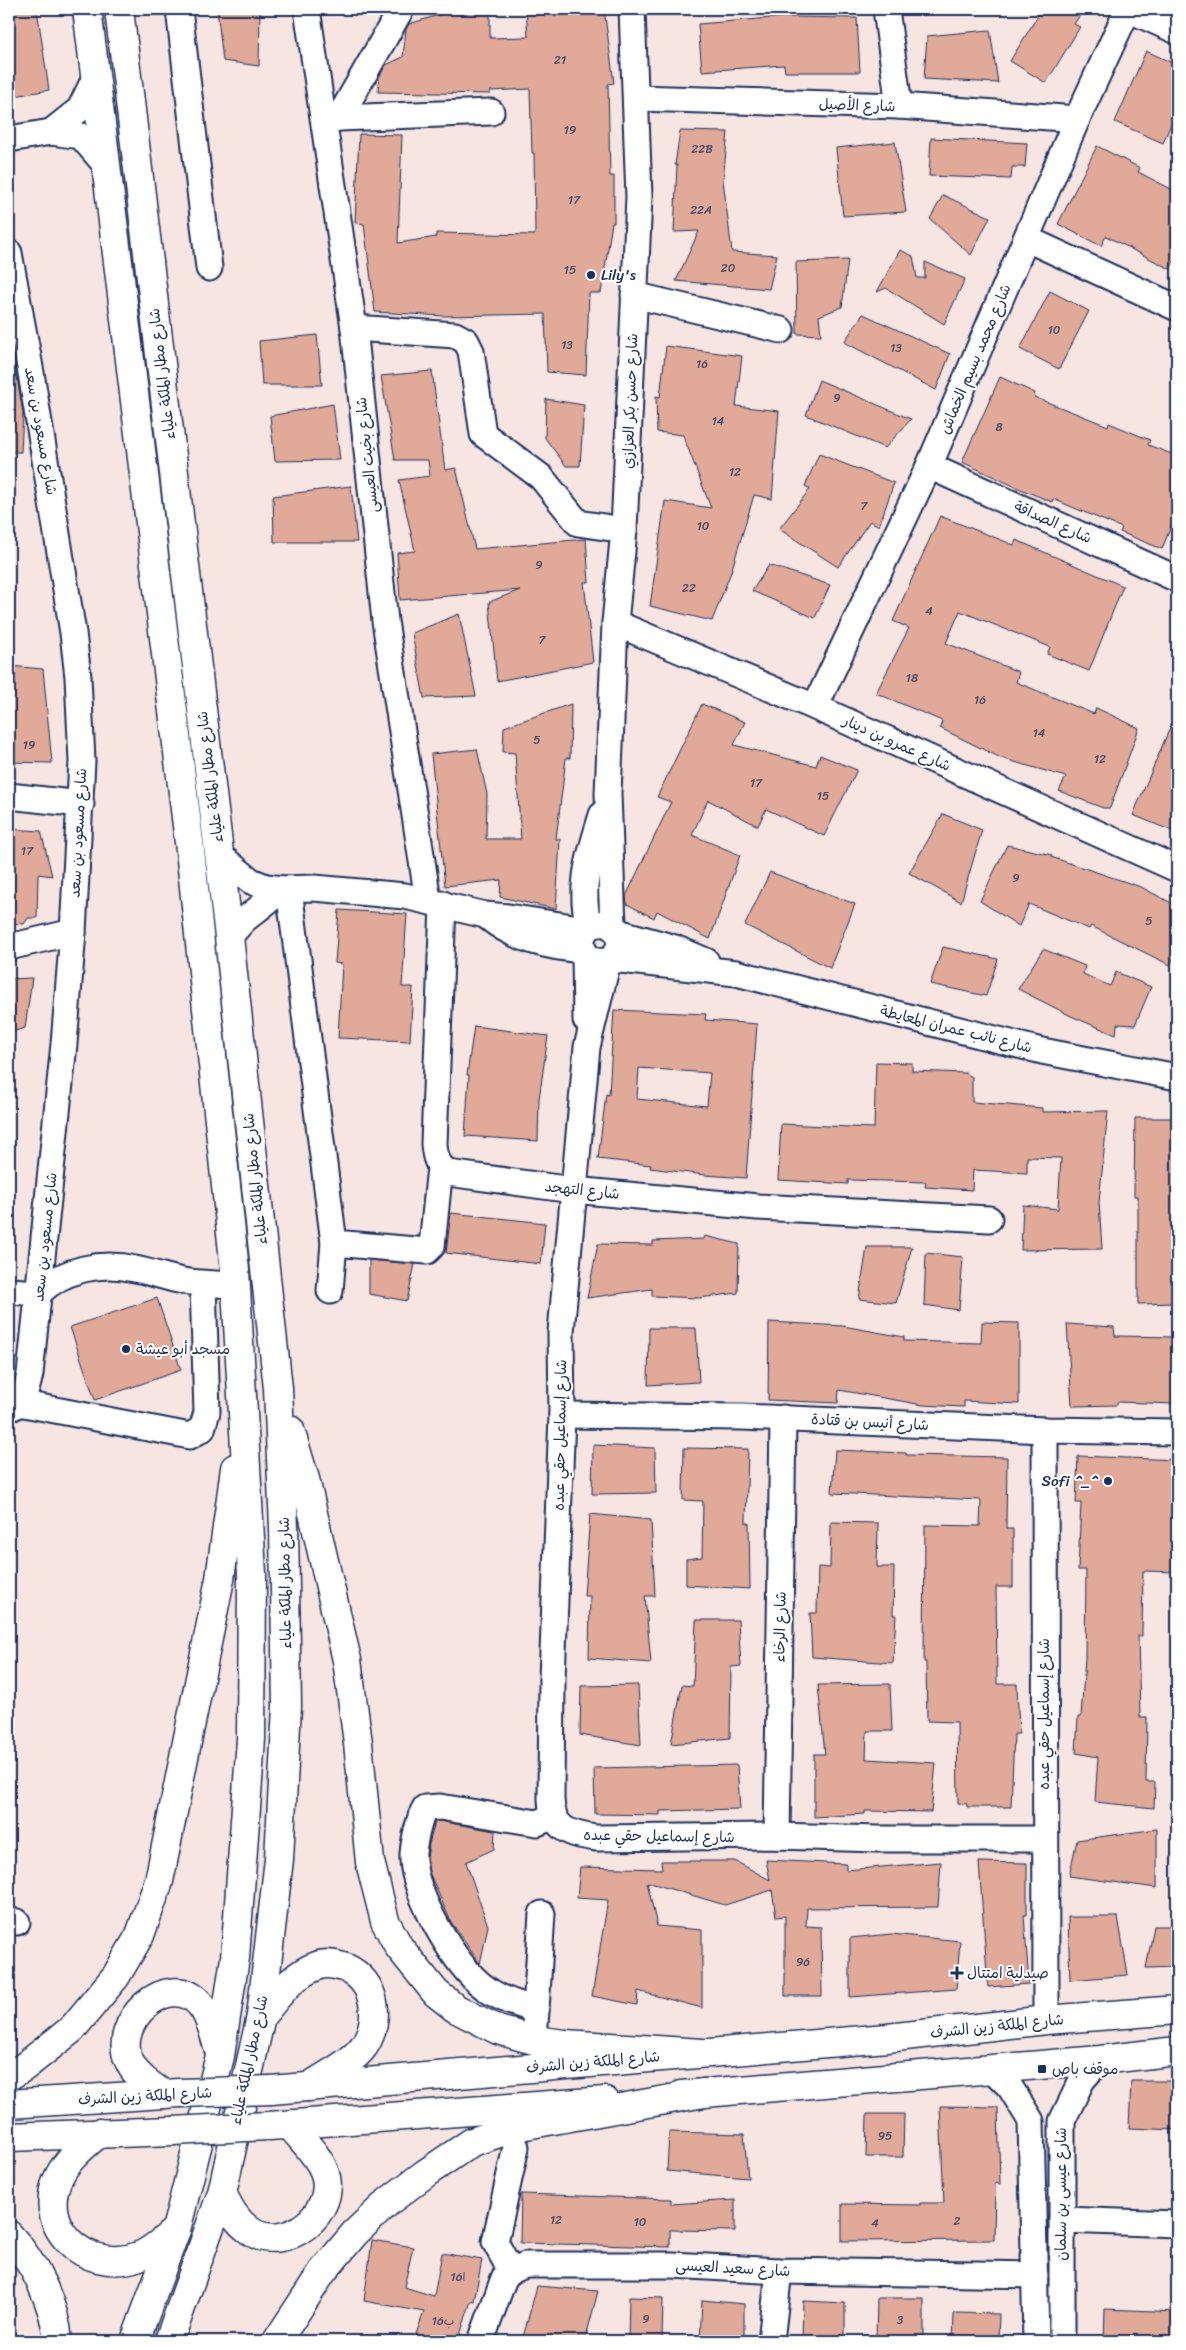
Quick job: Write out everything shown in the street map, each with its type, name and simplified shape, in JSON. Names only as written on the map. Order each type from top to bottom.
[{"type":"main road","name":"شارع مطار الملكة علياء","points":[[87,9],[190,850],[236,1285],[244,1402],[252,1574],[251,1739],[235,1958],[220,2056],[176,2230],[135,2341]]},
{"type":"main road","name":"شارع مطار الملكة علياء","points":[[119,9],[229,936],[278,1388],[284,1528],[286,1706],[278,1859],[261,2016],[222,2193],[169,2341]]},
{"type":"main road","points":[[278,1388],[304,1480],[347,1660],[358,1743],[370,1862],[385,1921],[399,1947],[436,1993],[455,2008],[498,2030],[534,2040],[702,2053]]},
{"type":"main road","points":[[9,2076],[24,2067],[72,2029],[116,1976],[140,1935],[159,1881],[220,1579],[244,1402]]},
{"type":"main road","points":[[261,2016],[290,1981],[319,1965],[337,1964],[357,1973],[370,1990],[374,2006],[374,2027],[363,2048],[308,2087]]},
{"type":"main road","points":[[172,2094],[145,2082],[129,2062],[125,2046],[130,2024],[145,2004],[171,1993],[188,1994],[200,2003],[207,2014],[220,2056]]},
{"type":"main road","name":"شارع الملكة زين الشرف","points":[[9,2104],[271,2090],[887,2038],[1046,2020],[1177,2010]]},
{"type":"main road","points":[[9,2137],[278,2125],[704,2093],[1100,2060],[1177,2051]]},
{"type":"main road","points":[[277,2341],[323,2271],[355,2233],[389,2201],[472,2142],[520,2126],[704,2093]]},
{"type":"main road","points":[[222,2193],[235,2217],[250,2231],[266,2237],[282,2237],[295,2233],[306,2226],[317,2214],[324,2201],[327,2185],[324,2171],[278,2125]]},
{"type":"main road","points":[[99,2133],[75,2154],[62,2171],[55,2187],[52,2202],[54,2215],[59,2229],[67,2241],[94,2257],[106,2260],[122,2259],[138,2257],[151,2250],[176,2230]]},
{"type":"main road","points":[[9,2235],[25,2255],[46,2294],[54,2316],[58,2341]]},
{"type":"street","points":[[179,9],[209,268]]},
{"type":"street","name":"شارع بخيت العيسى","points":[[307,9],[331,119],[385,621],[436,902]]},
{"type":"street","points":[[331,119],[401,9]]},
{"type":"street","name":"شارع حسن بكر العزازي","points":[[599,942],[583,902],[583,887],[608,794],[615,623],[624,530],[638,197],[632,9]]},
{"type":"street","points":[[886,9],[899,106]]},
{"type":"street","points":[[1128,9],[1177,31]]},
{"type":"street","name":"شارع محمد بسيم الخماش","points":[[815,707],[929,466],[1077,119],[1128,9]]},
{"type":"street","points":[[51,132],[80,109],[95,78]]},
{"type":"street","name":"شارع الأصيل","points":[[636,98],[899,106],[1077,119]]},
{"type":"street","points":[[331,119],[491,112]]},
{"type":"street","points":[[9,139],[51,132],[81,136],[105,164]]},
{"type":"street","points":[[1027,240],[1177,308]]},
{"type":"street","name":"شارع مسعود بن سعد","points":[[9,253],[31,373],[73,633],[80,711],[81,804],[73,932],[30,1374],[26,1391],[14,1406]]},
{"type":"street","points":[[634,295],[781,330]]},
{"type":"street","points":[[354,328],[455,335],[466,341],[471,351],[482,434],[541,477],[578,523],[624,530]]},
{"type":"street","name":"شارع الصداقة","points":[[929,466],[1177,579]]},
{"type":"street","name":"شارع عمرو بن دينار","points":[[615,623],[815,707],[1177,869]]},
{"type":"street","points":[[9,796],[81,804]]},
{"type":"street","name":"شارع نائب عمران المعايطة","points":[[219,855],[251,881],[266,887],[384,893],[436,902],[485,916],[508,917],[599,942],[736,973],[1042,1051],[1177,1077]]},
{"type":"street","points":[[229,936],[244,920],[286,889],[334,1243],[330,1291]]},
{"type":"street","points":[[334,1243],[427,1251],[432,1246],[440,1167],[435,1157],[434,1144],[436,902]]},
{"type":"street","points":[[9,947],[73,932]]},
{"type":"street","name":"شارع إسماعيل حقي عبده","points":[[599,942],[573,1190],[561,1332],[562,1416],[552,1679],[551,1799],[554,1816],[564,1829],[572,1834],[596,1838],[777,1836],[878,1839],[1044,1839],[1045,1430]]},
{"type":"street","name":"شارع التهجد","points":[[440,1167],[457,1175],[573,1190],[758,1207],[989,1219]]},
{"type":"street","points":[[9,1291],[39,1293],[50,1282],[64,1275],[98,1267],[134,1268],[203,1284],[236,1285]]},
{"type":"street","points":[[14,1406],[190,1436],[202,1428],[207,1412],[203,1284]]},
{"type":"street","name":"شارع أنيس بن قتادة","points":[[562,1416],[783,1418],[1045,1430],[1177,1432]]},
{"type":"street","name":"شارع الرخاء","points":[[777,1836],[783,1418]]},
{"type":"street","points":[[536,2010],[506,2001],[483,1987],[457,1957],[436,1929],[417,1880],[413,1859],[425,1808],[440,1807],[537,1823],[554,1816]]},
{"type":"street","points":[[1044,1839],[1046,2020]]},
{"type":"street","points":[[534,2040],[542,1914]]},
{"type":"street","name":"شارع عيسى بن سلمان","points":[[1062,2341],[1062,2120],[1082,2080],[1100,2060]]},
{"type":"street","name":"شارع عيسى بن سلمان","points":[[992,2069],[1010,2087],[1031,2121],[1036,2341]]},
{"type":"street","points":[[1031,2121],[1048,2116],[1062,2120]]},
{"type":"street","points":[[481,2341],[498,2288],[511,2271],[495,2242],[516,2148]]},
{"type":"street","points":[[1062,2220],[1177,2224]]},
{"type":"street","name":"شارع سعيد العيسى","points":[[511,2271],[525,2265],[542,2263],[672,2265],[779,2271],[1035,2275]]},
{"type":"street","points":[[771,2341],[779,2271]]},
{"type":"building","points":[[9,9],[37,9],[49,90],[9,97]]},
{"type":"building","points":[[217,9],[260,9],[259,66],[223,61]]},
{"type":"building","points":[[444,9],[490,9],[490,38],[528,37],[526,9],[604,9],[614,83],[608,84],[610,176],[614,176],[614,223],[612,223],[601,293],[589,293],[586,375],[547,372],[545,314],[444,316],[375,312],[364,224],[355,223],[359,134],[402,135],[398,243],[436,237],[436,233],[535,235],[534,153],[532,153],[530,89],[490,91],[490,94],[378,92],[379,77],[386,65],[403,57],[406,29],[409,24],[442,14]]},
{"type":"building","points":[[1042,9],[1084,9],[1074,24],[1080,27],[1046,83],[1010,61]]},
{"type":"building","points":[[784,17],[857,18],[860,72],[785,72],[784,65],[702,71],[698,24]]},
{"type":"building","points":[[990,30],[998,83],[924,79],[927,36]]},
{"type":"building","points":[[1146,51],[1177,65],[1177,110],[1163,143],[1115,122]]},
{"type":"building","points":[[680,131],[728,132],[723,180],[732,252],[777,255],[769,289],[676,281],[699,231],[674,232],[677,165],[675,165]]},
{"type":"building","points":[[931,138],[1027,143],[1025,167],[1012,167],[1011,179],[929,176]]},
{"type":"building","points":[[895,142],[906,212],[843,216],[836,148]]},
{"type":"building","points":[[1097,146],[1140,168],[1138,172],[1177,192],[1177,255],[1170,269],[1106,236],[1101,246],[1058,224]]},
{"type":"building","points":[[943,195],[990,217],[971,255],[930,219]]},
{"type":"building","points":[[900,250],[913,256],[917,278],[925,278],[925,262],[965,279],[944,324],[886,288],[877,292]]},
{"type":"building","points":[[848,260],[842,307],[819,316],[821,335],[797,334],[796,262]]},
{"type":"building","points":[[1050,291],[1089,311],[1059,369],[1020,349]]},
{"type":"building","points":[[863,314],[950,354],[936,390],[844,342]]},
{"type":"building","points":[[317,335],[322,385],[262,385],[259,341]]},
{"type":"building","points":[[666,346],[742,356],[736,406],[779,411],[772,499],[754,495],[731,572],[712,621],[650,606],[665,501],[711,508],[683,435],[657,432],[656,396],[660,397]]},
{"type":"building","points":[[9,366],[15,366],[23,413],[21,452],[9,452]]},
{"type":"building","points":[[432,371],[445,470],[456,468],[475,549],[586,539],[589,582],[584,582],[593,662],[497,681],[489,602],[520,590],[400,600],[397,553],[415,551],[399,480],[430,476],[428,460],[395,460],[381,376]]},
{"type":"building","points":[[1000,377],[1035,393],[1034,397],[1108,426],[1109,423],[1150,440],[1148,445],[1177,456],[1177,511],[1162,549],[1120,532],[1122,528],[1053,499],[1052,502],[1018,488],[962,462]]},
{"type":"building","points":[[819,380],[911,419],[885,448],[806,415]]},
{"type":"building","points":[[546,399],[584,405],[580,466],[566,466],[545,438]]},
{"type":"building","points":[[333,404],[340,460],[275,461],[270,416]]},
{"type":"building","points":[[819,454],[894,483],[879,526],[870,521],[838,567],[779,529],[810,489],[805,486]]},
{"type":"building","points":[[351,486],[357,542],[274,542],[273,496]]},
{"type":"building","points":[[940,516],[1014,545],[1016,540],[1123,586],[1089,671],[1047,654],[1050,647],[960,611],[946,643],[1019,672],[1016,682],[1094,714],[1096,708],[1139,728],[1110,808],[1103,808],[1059,791],[1066,777],[1001,758],[940,728],[942,721],[876,693],[909,628],[893,621]]},
{"type":"building","points":[[769,565],[830,585],[815,618],[752,591]]},
{"type":"building","points":[[459,614],[476,696],[424,698],[412,633]]},
{"type":"building","points":[[9,666],[43,669],[52,763],[9,762]]},
{"type":"building","points":[[571,704],[570,758],[566,758],[556,839],[560,839],[556,909],[500,897],[501,880],[445,886],[431,754],[477,749],[487,794],[486,839],[521,839],[515,753],[503,752],[504,727]]},
{"type":"building","points":[[702,704],[745,722],[734,745],[816,766],[820,755],[857,770],[824,836],[766,809],[758,826],[708,800],[692,835],[740,855],[710,939],[657,911],[654,918],[627,904],[626,896],[671,802],[657,797]]},
{"type":"building","points":[[1177,711],[1177,833],[1133,815]]},
{"type":"building","points":[[943,814],[982,830],[961,902],[909,873]]},
{"type":"building","points":[[9,829],[41,831],[52,876],[38,874],[37,918],[28,918],[24,924],[9,923]]},
{"type":"building","points":[[1007,845],[1052,855],[1051,857],[1141,887],[1177,906],[1177,951],[1170,965],[1091,926],[1089,929],[1029,904],[1019,926],[980,901]]},
{"type":"building","points":[[770,872],[855,904],[830,968],[745,925]]},
{"type":"building","points":[[339,910],[407,914],[402,987],[413,987],[410,1041],[338,1038],[342,964],[335,963]]},
{"type":"building","points":[[943,947],[998,959],[986,996],[930,984]]},
{"type":"building","points":[[1043,949],[1085,966],[1083,974],[1110,986],[1116,972],[1151,987],[1135,1025],[1117,1024],[1116,1035],[1071,1016],[1018,989]]},
{"type":"building","points":[[32,978],[25,1028],[9,1033],[9,979]]},
{"type":"building","points":[[614,1010],[706,1014],[705,1020],[757,1024],[746,1178],[650,1168],[651,1165],[598,1159],[606,1094],[609,1095]],"holes":[[[639,1068],[710,1073],[707,1106],[637,1099]]]},
{"type":"building","points":[[474,1026],[548,1036],[539,1099],[538,1141],[465,1136],[469,1075],[467,1075]]},
{"type":"building","points":[[876,1062],[912,1063],[912,1071],[965,1073],[972,1077],[972,1102],[1042,1108],[1042,1112],[1108,1111],[1099,1202],[1102,1249],[1021,1250],[1023,1205],[1058,1209],[1061,1158],[1027,1157],[1027,1173],[973,1170],[972,1190],[925,1187],[926,1182],[848,1180],[848,1184],[778,1180],[781,1124],[874,1128]]},
{"type":"building","points":[[1135,1118],[1177,1118],[1177,1303],[1138,1304],[1138,1196],[1134,1196]]},
{"type":"building","points":[[451,1213],[545,1223],[541,1264],[446,1253]]},
{"type":"building","points":[[705,1236],[739,1244],[738,1293],[699,1298],[652,1296],[652,1289],[587,1298],[598,1244],[653,1245],[653,1241],[704,1239]]},
{"type":"building","points":[[867,1247],[912,1247],[896,1303],[859,1299]]},
{"type":"building","points":[[926,1253],[963,1257],[959,1310],[924,1305]]},
{"type":"building","points":[[369,1260],[415,1264],[407,1301],[369,1294]]},
{"type":"building","name":"مسجد أبو عيشة","points":[[157,1298],[181,1370],[95,1400],[70,1327]]},
{"type":"building","points":[[769,1322],[843,1326],[904,1337],[904,1341],[981,1343],[982,1322],[1019,1323],[1019,1404],[964,1401],[964,1407],[923,1405],[839,1390],[838,1403],[768,1400]]},
{"type":"building","points":[[1067,1324],[1114,1327],[1115,1336],[1177,1337],[1177,1404],[1117,1402],[1117,1405],[1072,1406]]},
{"type":"building","points":[[649,1328],[696,1328],[699,1382],[648,1385]]},
{"type":"building","points":[[593,1445],[655,1448],[656,1493],[592,1494]]},
{"type":"building","points":[[684,1448],[748,1449],[746,1523],[749,1523],[750,1589],[686,1585],[686,1559],[702,1557],[703,1501],[683,1500]]},
{"type":"building","points":[[835,1450],[906,1453],[906,1455],[1007,1457],[1006,1529],[1013,1529],[1013,1587],[996,1587],[997,1684],[1017,1684],[1019,1734],[1014,1734],[1011,1807],[967,1807],[967,1804],[958,1803],[957,1722],[927,1721],[926,1662],[924,1662],[925,1525],[980,1526],[981,1500],[832,1493]]},
{"type":"building","points":[[1078,1456],[1177,1460],[1177,1572],[1143,1571],[1142,1636],[1138,1636],[1140,1717],[1147,1717],[1146,1782],[1155,1782],[1154,1808],[1095,1802],[1098,1757],[1076,1753],[1078,1717],[1081,1717],[1085,1658],[1086,1570],[1078,1570],[1081,1503],[1076,1503]]},
{"type":"building","points":[[590,1514],[651,1520],[655,1596],[645,1596],[651,1663],[589,1658],[590,1596],[584,1596]]},
{"type":"building","points":[[831,1522],[878,1523],[877,1567],[894,1567],[893,1615],[896,1615],[893,1663],[812,1657],[810,1613],[817,1613],[818,1567],[830,1568]]},
{"type":"building","points":[[696,1620],[738,1620],[741,1666],[731,1667],[730,1738],[671,1744],[682,1685],[693,1686]]},
{"type":"building","points":[[890,1684],[892,1731],[867,1731],[866,1759],[936,1763],[931,1812],[865,1811],[865,1814],[814,1817],[814,1754],[825,1754],[818,1685]]},
{"type":"building","points":[[638,1685],[641,1745],[580,1735],[581,1686]]},
{"type":"building","points":[[737,1765],[740,1809],[660,1811],[660,1815],[595,1814],[594,1768]]},
{"type":"building","points":[[439,1821],[495,1831],[494,1849],[466,1862],[488,1926],[480,1964],[451,1922],[429,1872],[427,1859],[429,1844],[435,1822]]},
{"type":"building","points":[[1157,1829],[1157,1888],[1069,1876],[1077,1840]]},
{"type":"building","points":[[766,1860],[846,1864],[846,1870],[941,1862],[938,1907],[807,1908],[806,1926],[821,1927],[822,1996],[785,1996],[785,1916],[776,1917],[772,1890],[725,1905],[647,1882],[657,1926],[702,1930],[702,2008],[638,1991],[637,2005],[592,1996],[608,1900],[577,1898],[580,1867],[662,1869],[661,1861],[735,1861],[770,1880]]},
{"type":"building","points":[[979,1862],[1027,1863],[1027,1915],[1024,1915],[1029,1984],[988,1987]]},
{"type":"building","points":[[1068,1917],[1118,1917],[1128,1975],[1070,1980]]},
{"type":"building","points":[[1154,1926],[1177,1926],[1177,1967],[1146,1968]]},
{"type":"building","points":[[891,1934],[960,1941],[956,1989],[850,1997],[850,1938]]},
{"type":"building","points":[[1131,2081],[1177,2081],[1177,2130],[1129,2128]]},
{"type":"building","points":[[940,2106],[998,2107],[1000,2184],[995,2183],[994,2240],[842,2241],[842,2204],[920,2205],[920,2203],[944,2203]]},
{"type":"building","points":[[867,2114],[904,2114],[903,2157],[866,2157]]},
{"type":"building","points":[[669,2132],[744,2134],[748,2178],[667,2171]]},
{"type":"building","points":[[521,2194],[671,2199],[671,2204],[735,2200],[735,2231],[670,2230],[670,2247],[520,2243]]},
{"type":"building","points":[[372,2240],[413,2247],[404,2287],[434,2296],[442,2253],[482,2260],[474,2301],[471,2301],[458,2341],[439,2341],[416,2334],[424,2312],[364,2301]]},
{"type":"building","points":[[537,2286],[598,2291],[585,2341],[522,2341]]},
{"type":"building","points":[[629,2297],[663,2298],[662,2341],[628,2341]]},
{"type":"building","points":[[877,2298],[924,2298],[924,2341],[876,2341]]},
{"type":"building","points":[[702,2300],[744,2304],[744,2341],[700,2341]]},
{"type":"building","points":[[803,2301],[845,2303],[845,2341],[802,2341]]},
{"type":"building","points":[[1105,2309],[1177,2312],[1177,2341],[1104,2341]]},
{"type":"building","points":[[954,2313],[999,2314],[998,2341],[953,2341]]},
{"type":"place","name":"Lily's","points":[[591,275]]},
{"type":"place","name":"مسجد أبو عيشة","points":[[126,1349]]},
{"type":"place","name":"Sofi ^_^","points":[[1108,1481]]},
{"type":"place","name":"صيدلية امتتال","points":[[957,1973]]},
{"type":"place","name":"موقف باص","points":[[1042,2069]]}]
